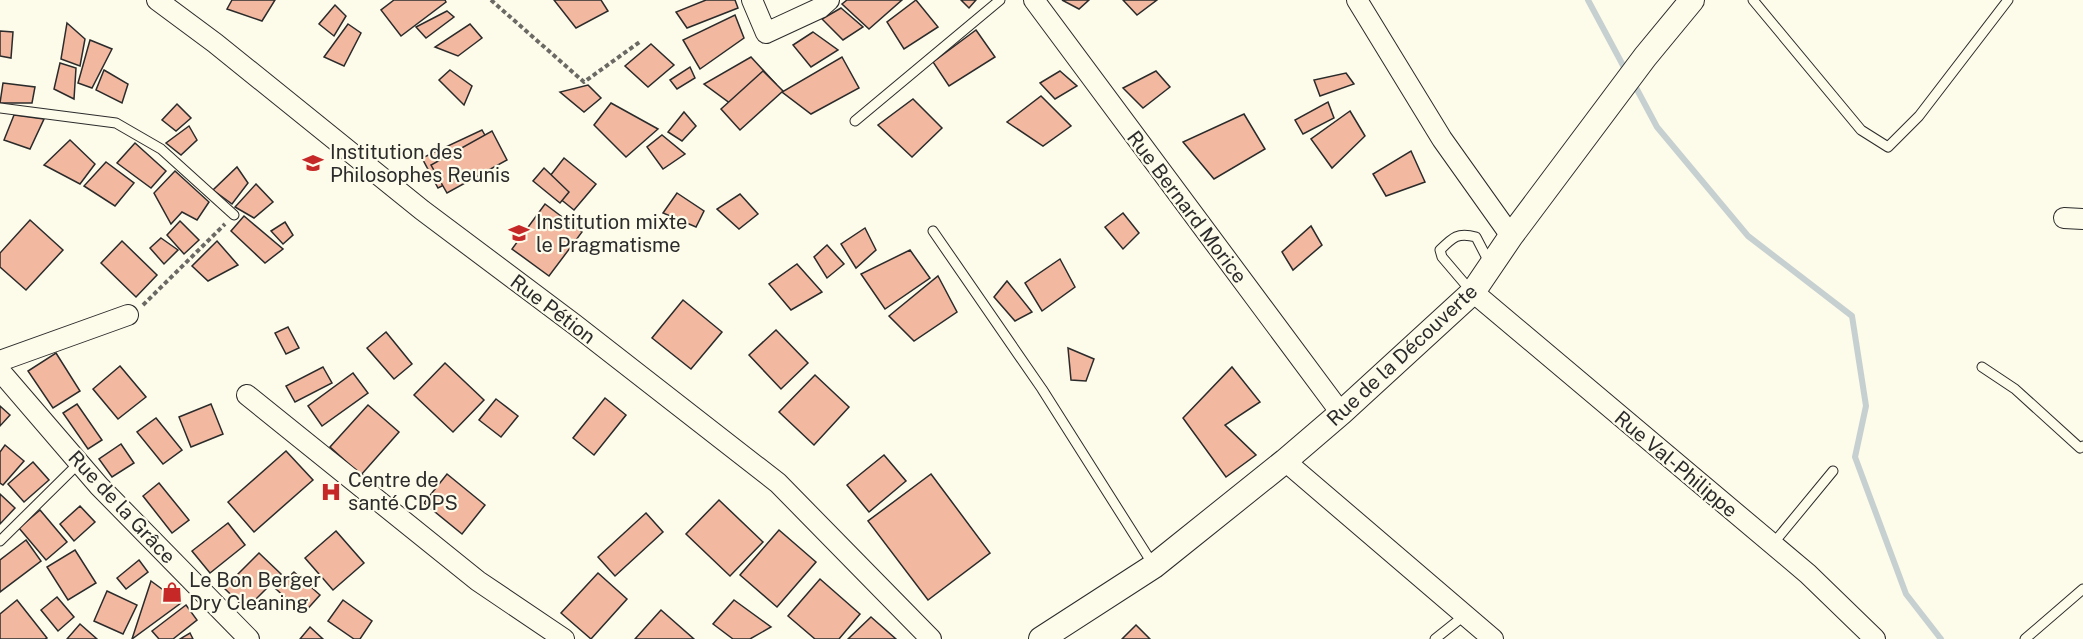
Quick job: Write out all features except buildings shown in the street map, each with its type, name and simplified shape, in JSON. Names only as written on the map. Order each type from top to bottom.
[{"type":"street","name":"Rue Pétion","points":[[157,0],[215,43],[422,210],[574,324],[778,483],[931,639]]},
{"type":"street","points":[[752,0],[766,33],[820,8],[829,0]]},
{"type":"street","points":[[1357,0],[1442,139],[1511,236]]},
{"type":"street","name":"Rue de la Découverte","points":[[1041,639],[1154,566],[1285,461],[1473,292],[1511,236],[1645,57],[1692,0]]},
{"type":"street","name":"Rue Bernard Morice","points":[[1037,1],[1341,413]]},
{"type":"street","name":"Rue Val-Philippe","points":[[1473,292],[1808,574],[1875,639]]},
{"type":"street","points":[[0,361],[128,315]]},
{"type":"street","name":"Rue de la Grâce","points":[[0,371],[108,495],[249,639]]},
{"type":"street","points":[[247,396],[478,581],[564,639]]},
{"type":"street","points":[[1285,461],[1493,639]]},
{"type":"lane","points":[[855,121],[1000,0]]},
{"type":"lane","points":[[1753,0],[1861,130],[1888,147],[1919,116],[2008,0]]},
{"type":"lane","points":[[0,108],[116,123],[161,149],[234,214]]},
{"type":"lane","points":[[933,231],[1042,389],[1154,566]]},
{"type":"lane","points":[[1473,292],[1442,257],[1440,250],[1453,237],[1465,234],[1476,237],[1491,266]]},
{"type":"lane","points":[[1982,367],[2015,389],[2080,448],[2083,446]]},
{"type":"lane","points":[[0,541],[79,463]]},
{"type":"lane","points":[[1772,545],[1833,471]]},
{"type":"lane","points":[[2025,639],[2083,589]]},
{"type":"lane","points":[[1435,639],[1465,615]]},
{"type":"path","points":[[491,0],[584,82],[641,41]]},
{"type":"path","points":[[128,315],[144,305],[234,214]]},
{"type":"waterway","points":[[1588,0],[1626,71]]},
{"type":"waterway","points":[[1633,82],[1657,127],[1748,236],[1852,316],[1866,406],[1855,457],[1906,594],[1941,639]]},
{"type":"place","name":"Institution des Philosophes Reunis","points":[[313,163]]},
{"type":"place","name":"Institution mixte le Pragmatisme","points":[[519,233]]},
{"type":"place","name":"Centre de santé CDPS","points":[[331,492]]},
{"type":"place","name":"Le Bon Berger Dry Cleaning","points":[[172,592]]}]
